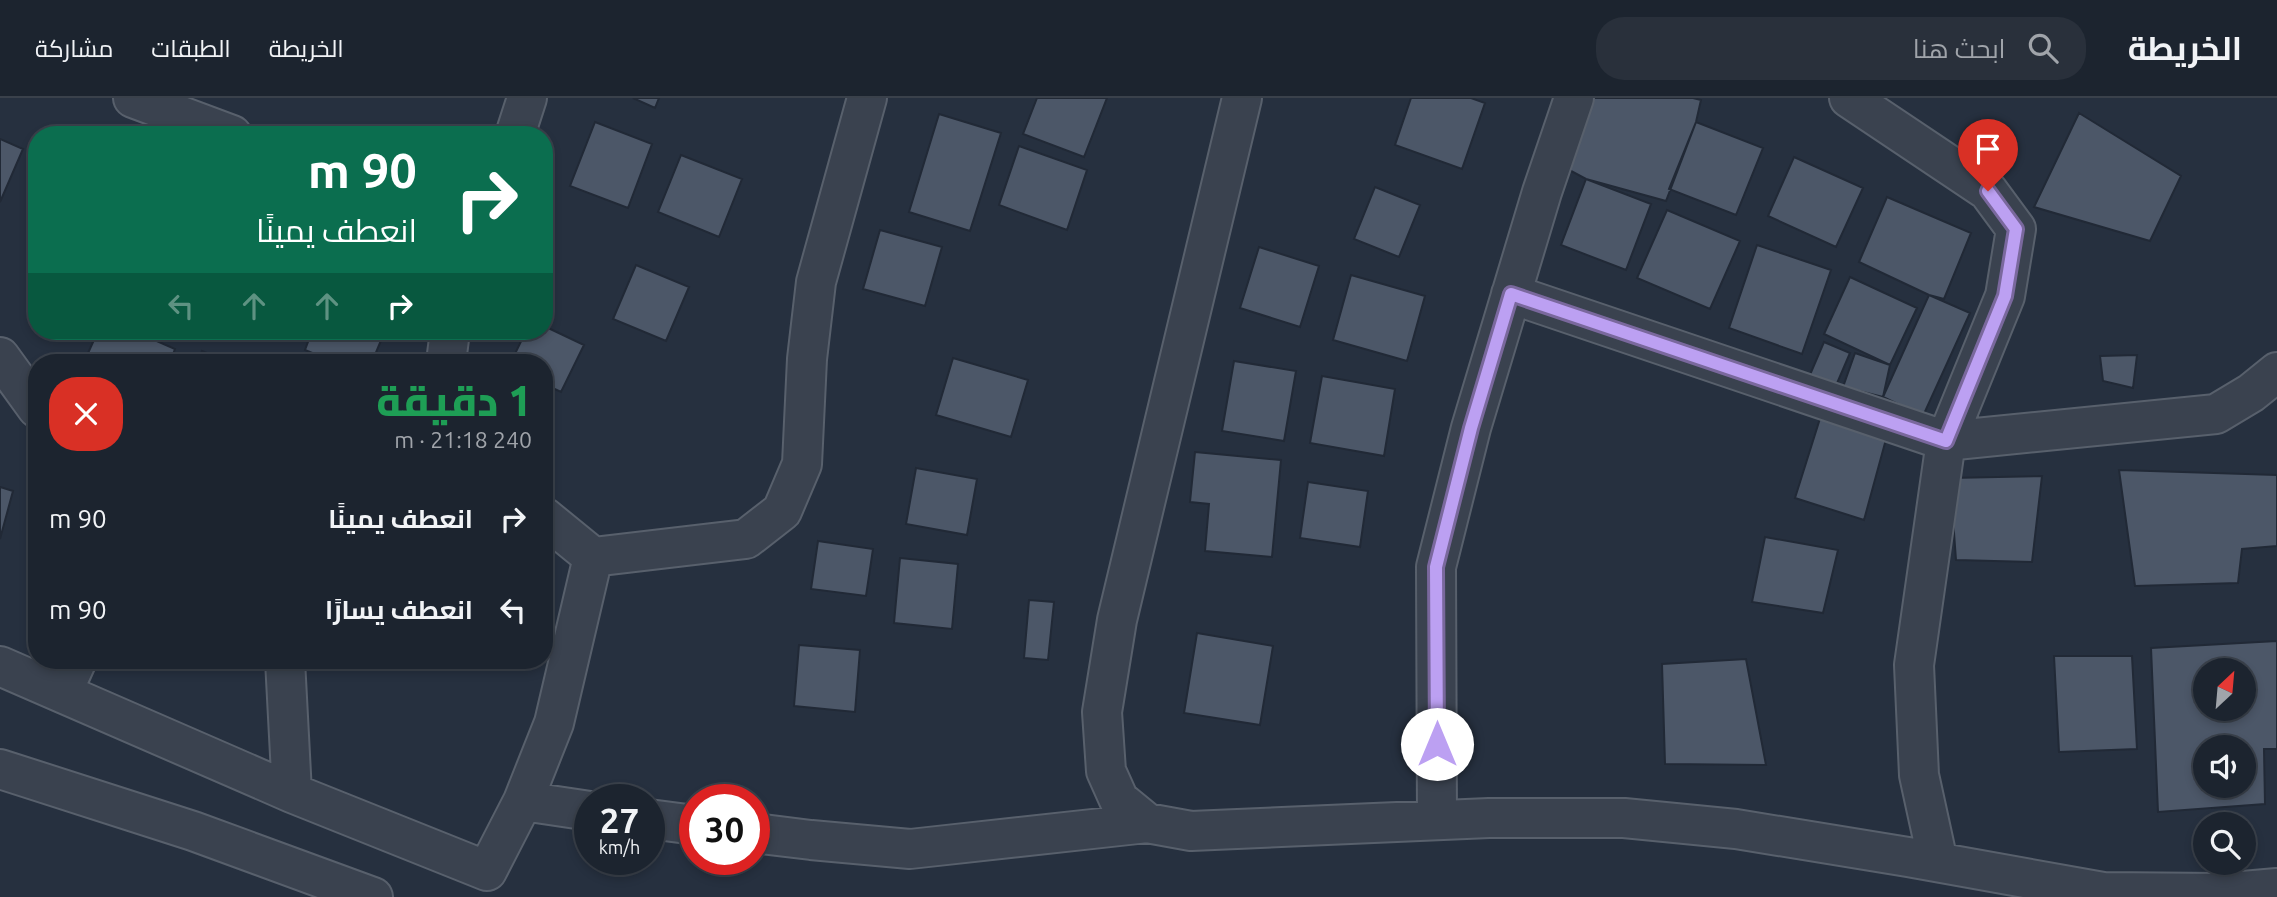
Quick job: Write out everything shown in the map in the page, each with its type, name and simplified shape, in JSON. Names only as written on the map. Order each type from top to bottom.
[{"type":"street","points":[[518,126],[527,98]]},
{"type":"street","points":[[553,524],[593,557],[746,539],[782,510],[802,464],[807,359],[817,282],[867,98]]},
{"type":"street","points":[[1147,823],[1119,800],[1106,771],[1102,712],[1117,620],[1242,98]]},
{"type":"street","points":[[1437,820],[1436,567],[1471,428],[1542,192],[1574,98]]},
{"type":"street","points":[[1849,98],[1988,191],[2016,229],[2005,296],[1946,441],[1914,665],[1919,775],[1938,862]]},
{"type":"street","points":[[143,99],[210,126]]},
{"type":"street","points":[[1511,294],[1946,441],[2216,414],[2251,393],[2277,372]]},
{"type":"street","points":[[0,357],[28,396]]},
{"type":"street","points":[[0,666],[69,676],[292,793],[483,884],[523,802],[554,723],[593,557]]},
{"type":"street","points":[[285,669],[292,793]]},
{"type":"street","points":[[0,769],[193,831],[373,897]]},
{"type":"street","points":[[523,802],[574,809]]},
{"type":"street","points":[[770,835],[910,849],[1147,823],[1191,831],[1489,818],[1624,818],[1736,829],[2103,892]]},
{"type":"street","points":[[2065,897],[2103,892],[2220,893],[2277,888]]},
{"type":"building","points":[[633,98],[659,98],[655,108]]},
{"type":"building","points":[[1037,98],[1107,98],[1084,157],[1023,134]]},
{"type":"building","points":[[1411,98],[1471,98],[1485,103],[1462,169],[1395,145]]},
{"type":"building","points":[[1581,98],[1701,100],[1696,122],[1666,201],[1586,179],[1558,164]]},
{"type":"building","points":[[2079,113],[2181,176],[2150,241],[2034,207]]},
{"type":"building","points":[[939,114],[1001,133],[970,231],[909,212]]},
{"type":"building","points":[[595,122],[652,144],[628,208],[570,186]]},
{"type":"building","points":[[1696,122],[1763,148],[1736,215],[1669,189]]},
{"type":"building","points":[[0,139],[23,149],[0,202]]},
{"type":"building","points":[[1019,146],[1087,170],[1067,230],[999,205]]},
{"type":"building","points":[[681,155],[742,179],[719,237],[658,212]]},
{"type":"building","points":[[1794,157],[1863,188],[1836,247],[1768,216]]},
{"type":"building","points":[[1586,179],[1651,204],[1626,270],[1561,245]]},
{"type":"building","points":[[1375,187],[1420,205],[1399,257],[1354,239]]},
{"type":"building","points":[[1887,197],[1971,233],[1944,299],[1929,295],[1859,262]]},
{"type":"building","points":[[1667,210],[1740,241],[1710,309],[1637,278]]},
{"type":"building","points":[[880,230],[942,247],[925,306],[863,289]]},
{"type":"building","points":[[1757,245],[1831,270],[1802,354],[1729,328]]},
{"type":"building","points":[[1259,247],[1319,266],[1300,327],[1240,308]]},
{"type":"building","points":[[636,265],[689,287],[666,341],[613,319]]},
{"type":"building","points":[[1351,275],[1425,296],[1407,361],[1333,340]]},
{"type":"building","points":[[1850,277],[1917,308],[1890,365],[1824,334]]},
{"type":"building","points":[[1929,295],[1970,313],[1923,416],[1883,397]]},
{"type":"building","points":[[553,330],[584,345],[561,392],[553,388],[553,354],[515,354],[522,340],[553,340]]},
{"type":"building","points":[[94,340],[154,340],[175,349],[173,354],[88,354]]},
{"type":"building","points":[[309,340],[381,340],[375,354],[315,354],[305,350]]},
{"type":"building","points":[[1824,342],[1850,353],[1835,388],[1809,377]]},
{"type":"building","points":[[1855,353],[1890,365],[1883,397],[1843,387]]},
{"type":"building","points":[[2137,355],[2133,388],[2103,381],[2100,356]]},
{"type":"building","points":[[953,358],[1028,380],[1011,437],[936,415]]},
{"type":"building","points":[[1234,361],[1296,371],[1284,441],[1222,431]]},
{"type":"building","points":[[1322,376],[1395,389],[1384,456],[1310,443]]},
{"type":"building","points":[[1823,409],[1888,432],[1864,520],[1795,498]]},
{"type":"building","points":[[1195,452],[1281,460],[1272,557],[1205,551],[1209,504],[1190,502]]},
{"type":"building","points":[[916,468],[977,479],[967,535],[906,524]]},
{"type":"building","points":[[2119,470],[2277,475],[2277,546],[2242,549],[2238,583],[2135,586]]},
{"type":"building","points":[[2042,476],[2032,562],[1956,560],[1950,478]]},
{"type":"building","points":[[1308,482],[1368,491],[1360,547],[1300,538]]},
{"type":"building","points":[[0,487],[13,491],[0,539]]},
{"type":"building","points":[[1765,537],[1838,550],[1823,613],[1752,602]]},
{"type":"building","points":[[818,541],[873,549],[866,596],[811,589]]},
{"type":"building","points":[[900,558],[958,564],[952,629],[894,623]]},
{"type":"building","points":[[1029,600],[1054,602],[1048,660],[1024,658]]},
{"type":"building","points":[[1197,633],[1273,646],[1260,725],[1184,713]]},
{"type":"building","points":[[2277,641],[2277,749],[2264,749],[2265,804],[2158,812],[2151,648]]},
{"type":"building","points":[[799,645],[860,650],[855,712],[794,706]]},
{"type":"building","points":[[2054,656],[2132,656],[2137,749],[2059,752]]},
{"type":"building","points":[[1746,659],[1766,765],[1665,764],[1662,664]]},
{"type":"route","points":[[1437,744],[1436,567],[1471,428],[1511,294],[1946,441],[2005,296],[2016,229],[1988,191]]}]
